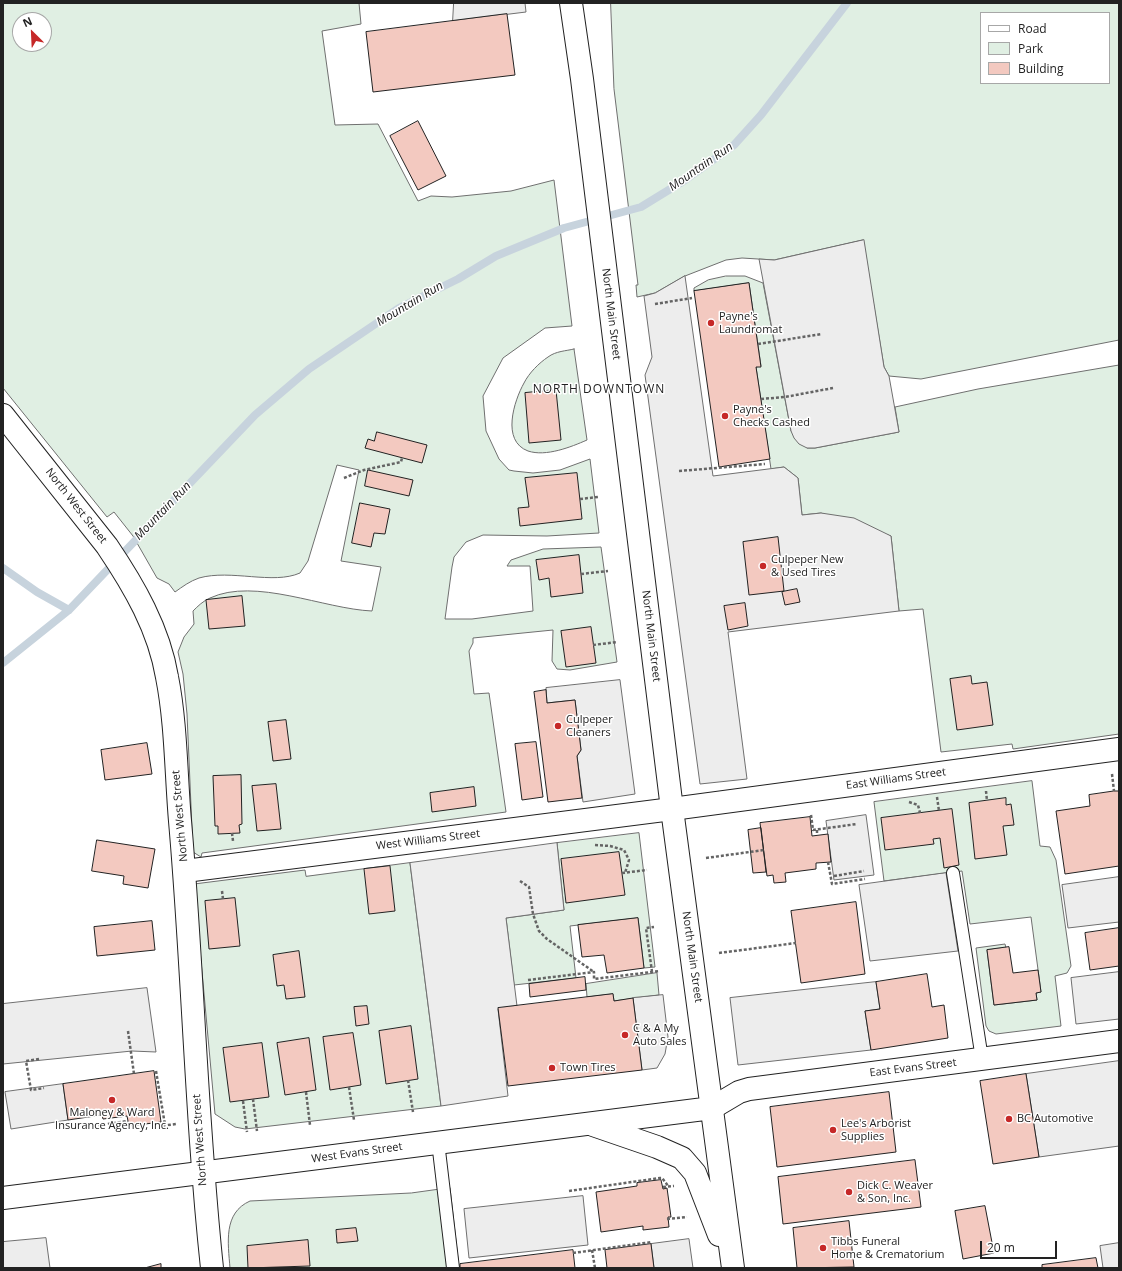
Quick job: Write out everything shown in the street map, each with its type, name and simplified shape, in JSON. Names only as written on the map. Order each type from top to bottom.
[{"type":"main road","name":"North Main Street","points":[[571,3],[582,79],[672,809],[732,1268]]},
{"type":"main road","points":[[582,79],[585,3]]},
{"type":"main road","name":"North West Street","points":[[3,415],[93,528],[111,552],[132,585],[152,626],[167,676],[184,871],[202,1173],[212,1268]]},
{"type":"main road","name":"East Williams Street","points":[[672,809],[1115,758]]},
{"type":"main road","name":"West Williams Street","points":[[184,871],[672,809]]},
{"type":"main road","name":"East Evans Street","points":[[712,1108],[739,1092],[749,1089],[1119,1041]]},
{"type":"main road","name":"West Evans Street","points":[[3,1198],[712,1108]]},
{"type":"main road","points":[[588,1123],[657,1147],[682,1158],[689,1165],[696,1173],[702,1187],[732,1268]]},
{"type":"lane","points":[[953,873],[982,1059]]},
{"type":"lane","points":[[438,1142],[452,1268]]},
{"type":"path","points":[[656,304],[692,298]]},
{"type":"path","points":[[758,344],[822,334]]},
{"type":"path","points":[[761,400],[785,398],[833,388]]},
{"type":"path","points":[[344,478],[364,470],[401,462],[402,458]]},
{"type":"path","points":[[679,471],[765,464]]},
{"type":"path","points":[[580,499],[598,497]]},
{"type":"path","points":[[581,574],[608,571]]},
{"type":"path","points":[[593,645],[617,642]]},
{"type":"path","points":[[1114,791],[1115,758]]},
{"type":"path","points":[[936,790],[939,811]]},
{"type":"path","points":[[909,800],[910,804],[918,805],[920,813]]},
{"type":"path","points":[[807,815],[811,814],[813,830],[857,824]]},
{"type":"path","points":[[817,830],[817,836]]},
{"type":"path","points":[[590,845],[610,846],[624,850],[629,860],[624,873],[647,870]]},
{"type":"path","points":[[706,858],[764,850]]},
{"type":"path","points":[[828,862],[832,884],[865,879]]},
{"type":"path","points":[[834,876],[864,871]]},
{"type":"path","points":[[520,880],[529,887],[533,914],[542,935],[594,972]]},
{"type":"path","points":[[652,972],[646,928],[654,927]]},
{"type":"path","points":[[719,953],[796,943]]},
{"type":"path","points":[[594,972],[594,979],[660,971]]},
{"type":"path","points":[[528,980],[594,972]]},
{"type":"path","points":[[128,1030],[134,1074]]},
{"type":"path","points":[[39,1059],[26,1061],[31,1090],[44,1088]]},
{"type":"path","points":[[156,1071],[164,1125]]},
{"type":"path","points":[[408,1080],[412,1112]]},
{"type":"path","points":[[349,1087],[354,1120]]},
{"type":"path","points":[[306,1092],[310,1125]]},
{"type":"path","points":[[253,1099],[257,1131]]},
{"type":"path","points":[[243,1101],[247,1132]]},
{"type":"path","points":[[93,1126],[128,1121]]},
{"type":"path","points":[[153,1122],[153,1127],[178,1123]]},
{"type":"path","points":[[570,1191],[660,1178],[662,1178],[669,1187]]},
{"type":"path","points":[[667,1219],[692,1216]]},
{"type":"path","points":[[574,1253],[652,1242]]},
{"type":"path","points":[[592,1250],[595,1268]]},
{"type":"green space","points":[[3,3],[359,3],[361,24],[322,31],[335,125],[378,124],[418,201],[431,196],[452,197],[511,191],[554,180],[572,326],[545,328],[503,358],[483,396],[486,431],[499,459],[509,470],[533,473],[560,470],[590,459],[599,533],[547,536],[483,535],[466,542],[454,557],[445,619],[472,619],[533,611],[530,566],[507,566],[511,560],[543,549],[601,547],[617,662],[570,670],[557,669],[552,661],[553,630],[473,638],[473,643],[469,651],[474,694],[489,693],[506,812],[202,853],[201,857],[193,852],[187,714],[183,674],[178,652],[184,637],[194,624],[193,611],[210,598],[228,592],[248,591],[268,592],[353,609],[372,611],[381,567],[341,561],[359,470],[337,465],[308,561],[300,573],[289,576],[277,578],[224,575],[211,576],[196,579],[175,592],[169,584],[157,578],[133,536],[114,512],[107,517],[3,388]]},
{"type":"green space","points":[[611,3],[1119,3],[1119,340],[921,379],[889,376],[884,367],[863,240],[774,260],[742,258],[726,260],[685,276],[655,293],[637,297],[636,285],[638,285],[614,89]]},
{"type":"green space","points":[[726,276],[745,276],[763,283],[791,431],[807,448],[815,448],[899,432],[895,407],[978,389],[1119,365],[1119,734],[1013,749],[1012,744],[941,752],[923,609],[899,611],[891,536],[821,513],[802,515],[798,478],[784,467],[771,469],[756,367],[761,366],[749,283],[694,291],[694,288],[708,280]]},
{"type":"green space","points":[[574,349],[587,440],[550,452],[535,453],[528,451],[520,446],[515,439],[512,430],[514,410],[520,391],[534,368],[545,359],[551,355]]},
{"type":"green space","points":[[1032,781],[1040,846],[1050,847],[1056,860],[1071,966],[1067,973],[1055,976],[1061,1026],[996,1034],[989,1031],[986,1026],[976,948],[1005,944],[1006,948],[987,950],[994,1005],[1037,1000],[1036,993],[1041,992],[1031,917],[970,924],[962,871],[884,881],[874,802]]},
{"type":"green space","points":[[639,833],[655,967],[644,968],[638,918],[570,926],[576,978],[514,985],[506,918],[564,910],[557,843]]},
{"type":"green space","points":[[410,863],[441,1106],[245,1129],[235,1127],[215,1114],[194,884],[305,870],[306,876]]},
{"type":"green space","points":[[657,973],[659,995],[614,1001],[613,994],[587,997],[586,984]]},
{"type":"green space","points":[[450,1188],[459,1268],[230,1268],[228,1239],[231,1221],[241,1206],[250,1201],[411,1193]]},
{"type":"shaded area","points":[[454,3],[525,3],[526,12],[453,21]]},
{"type":"shaded area","points":[[864,240],[884,367],[889,376],[899,432],[815,448],[807,448],[799,444],[791,431],[759,259],[774,260]]},
{"type":"shaded area","points":[[685,276],[713,476],[784,467],[798,478],[802,515],[821,513],[854,518],[891,536],[899,611],[728,632],[747,779],[700,784],[645,375],[652,357],[644,296],[655,293]]},
{"type":"shaded area","points":[[620,680],[635,794],[583,802],[577,756],[581,750],[575,700],[547,703],[546,688]]},
{"type":"shaded area","points":[[866,815],[874,875],[834,880],[826,821]]},
{"type":"shaded area","points":[[557,843],[564,910],[506,918],[517,1006],[498,1009],[508,1096],[441,1106],[410,863]]},
{"type":"shaded area","points":[[946,873],[958,951],[870,961],[859,885]]},
{"type":"shaded area","points":[[1119,877],[1119,922],[1068,928],[1062,885]]},
{"type":"shaded area","points":[[1119,972],[1119,1019],[1076,1024],[1071,978]]},
{"type":"shaded area","points":[[876,982],[880,1009],[865,1011],[871,1050],[738,1065],[730,998]]},
{"type":"shaded area","points":[[147,988],[156,1052],[132,1051],[3,1064],[3,1004]]},
{"type":"shaded area","points":[[663,995],[668,1037],[665,1054],[657,1068],[642,1070],[633,998]]},
{"type":"shaded area","points":[[1119,1061],[1119,1146],[1039,1157],[1026,1074]]},
{"type":"shaded area","points":[[63,1084],[68,1120],[11,1129],[5,1092]]},
{"type":"shaded area","points":[[583,1196],[588,1245],[469,1258],[464,1209]]},
{"type":"shaded area","points":[[46,1238],[50,1268],[3,1268],[3,1242]]},
{"type":"shaded area","points":[[689,1239],[693,1268],[654,1268],[651,1244]]},
{"type":"shaded area","points":[[1119,1243],[1119,1268],[1103,1268],[1100,1246]]},
{"type":"building","points":[[507,14],[515,75],[373,92],[366,32]]},
{"type":"building","points":[[418,121],[446,176],[418,190],[390,136]]},
{"type":"building","points":[[749,283],[761,367],[756,367],[770,459],[719,467],[694,291]]},
{"type":"building","points":[[556,390],[561,440],[529,443],[525,393]]},
{"type":"building","points":[[377,432],[427,445],[422,463],[365,448],[368,439],[374,441]]},
{"type":"building","points":[[368,470],[413,480],[409,496],[365,486]]},
{"type":"building","points":[[577,473],[582,519],[520,526],[518,508],[529,507],[525,478]]},
{"type":"building","points":[[360,503],[390,509],[385,534],[374,533],[371,547],[352,543]]},
{"type":"building","name":"Culpeper New & Used Tires","points":[[778,537],[784,591],[749,595],[743,542]]},
{"type":"building","points":[[579,555],[583,593],[551,597],[549,578],[539,580],[536,560]]},
{"type":"building","points":[[797,589],[800,602],[785,605],[782,592]]},
{"type":"building","points":[[242,596],[245,626],[209,629],[206,600]]},
{"type":"building","points":[[745,603],[748,626],[728,630],[724,606]]},
{"type":"building","points":[[591,627],[596,663],[566,667],[561,631]]},
{"type":"building","points":[[971,676],[972,684],[987,682],[993,725],[957,730],[950,679]]},
{"type":"building","name":"Culpeper Cleaners","points":[[546,690],[547,703],[575,700],[581,750],[577,756],[582,798],[548,802],[534,692]]},
{"type":"building","points":[[286,720],[291,759],[273,761],[268,722]]},
{"type":"building","points":[[536,742],[543,797],[522,800],[515,744]]},
{"type":"building","points":[[147,743],[152,774],[105,780],[101,750]]},
{"type":"building","points":[[241,775],[242,824],[239,825],[240,833],[218,834],[218,826],[215,826],[213,776]]},
{"type":"building","points":[[276,784],[281,829],[257,831],[252,786]]},
{"type":"building","points":[[474,787],[476,806],[432,812],[430,793]]},
{"type":"building","points":[[1119,791],[1119,866],[1065,874],[1056,811],[1090,806],[1089,795]]},
{"type":"building","points":[[1006,798],[1006,805],[1011,804],[1014,825],[1003,826],[1007,855],[975,859],[969,803]]},
{"type":"building","points":[[952,809],[959,865],[944,868],[940,838],[933,839],[934,844],[885,850],[881,818]]},
{"type":"building","points":[[810,817],[812,836],[828,834],[831,862],[816,863],[816,869],[785,873],[786,882],[774,883],[773,875],[767,876],[760,823]]},
{"type":"building","points":[[761,828],[766,872],[753,873],[748,830]]},
{"type":"building","points":[[97,840],[155,849],[148,888],[123,884],[124,876],[92,871]]},
{"type":"building","points":[[619,852],[625,895],[566,903],[561,859]]},
{"type":"building","points":[[390,866],[395,911],[369,914],[364,869]]},
{"type":"building","points":[[235,898],[240,946],[209,949],[205,901]]},
{"type":"building","points":[[856,902],[865,974],[801,983],[791,911]]},
{"type":"building","points":[[638,918],[644,968],[607,973],[604,955],[582,957],[578,925]]},
{"type":"building","points":[[152,921],[155,950],[97,956],[94,927]]},
{"type":"building","points":[[1119,928],[1119,966],[1090,970],[1085,933]]},
{"type":"building","points":[[1009,947],[1013,973],[1038,970],[1041,992],[1036,993],[1037,1000],[994,1005],[987,950]]},
{"type":"building","points":[[299,951],[305,997],[286,999],[284,985],[277,986],[273,955]]},
{"type":"building","points":[[927,974],[932,1007],[944,1005],[948,1038],[871,1050],[865,1011],[880,1009],[876,982]]},
{"type":"building","points":[[585,977],[586,990],[530,997],[529,984]]},
{"type":"building","points":[[613,994],[614,1001],[633,998],[642,1070],[508,1086],[498,1008]]},
{"type":"building","points":[[367,1006],[369,1024],[356,1026],[354,1007]]},
{"type":"building","points":[[411,1026],[418,1079],[386,1084],[379,1031]]},
{"type":"building","points":[[353,1033],[361,1085],[330,1090],[323,1037]]},
{"type":"building","points":[[309,1038],[316,1090],[285,1095],[277,1043]]},
{"type":"building","points":[[262,1043],[269,1097],[230,1102],[223,1048]]},
{"type":"building","name":"Maloney & Ward Insurance Agency, Inc.","points":[[154,1071],[161,1122],[129,1126],[127,1116],[103,1119],[102,1115],[68,1120],[63,1084]]},
{"type":"building","name":"BC Automotive","points":[[1026,1074],[1039,1157],[993,1164],[980,1081]]},
{"type":"building","name":"Lee's Arborist Supplies","points":[[889,1092],[896,1152],[777,1167],[770,1107]]},
{"type":"building","name":"Dick C. Weaver & Son, Inc.","points":[[915,1160],[921,1207],[783,1224],[778,1177]]},
{"type":"building","points":[[661,1180],[663,1189],[667,1188],[671,1217],[668,1217],[669,1227],[643,1230],[643,1226],[601,1232],[596,1192],[637,1186],[637,1183]]},
{"type":"building","points":[[985,1206],[994,1253],[963,1259],[955,1211]]},
{"type":"building","name":"Tibbs Funeral Home & Crematorium","points":[[849,1221],[854,1267],[797,1268],[793,1228]]},
{"type":"building","points":[[356,1228],[358,1241],[337,1243],[336,1230]]},
{"type":"building","points":[[308,1240],[310,1266],[248,1268],[247,1246]]},
{"type":"building","points":[[651,1244],[654,1268],[607,1268],[605,1250]]},
{"type":"building","points":[[573,1250],[575,1268],[460,1268],[460,1264]]},
{"type":"building","points":[[1096,1258],[1098,1268],[1042,1268],[1042,1265]]},
{"type":"building","points":[[161,1264],[161,1268],[145,1268]]},
{"type":"waterway","name":"Mountain Run","points":[[3,663],[69,610],[255,415],[309,369],[399,308],[458,279],[496,256],[564,228],[641,207],[685,180],[734,145],[761,115],[847,3]]},
{"type":"waterway","points":[[3,568],[37,592],[69,610]]},
{"type":"place","name":"Payne's Laundromat","points":[[711,323]]},
{"type":"place","name":"Payne's Checks Cashed","points":[[725,416]]},
{"type":"place","name":"Culpeper New & Used Tires","points":[[763,566]]},
{"type":"place","name":"Culpeper Cleaners","points":[[558,726]]},
{"type":"place","name":"C & A My Auto Sales","points":[[625,1035]]},
{"type":"place","name":"Town Tires","points":[[552,1068]]},
{"type":"place","name":"Maloney & Ward Insurance Agency, Inc.","points":[[112,1100]]},
{"type":"place","name":"BC Automotive","points":[[1009,1119]]},
{"type":"place","name":"Lee's Arborist Supplies","points":[[833,1130]]},
{"type":"place","name":"Dick C. Weaver & Son, Inc.","points":[[849,1192]]},
{"type":"place","name":"Tibbs Funeral Home & Crematorium","points":[[823,1248]]},
{"type":"district","name":"NORTH DOWNTOWN","points":[[599,390]]}]
